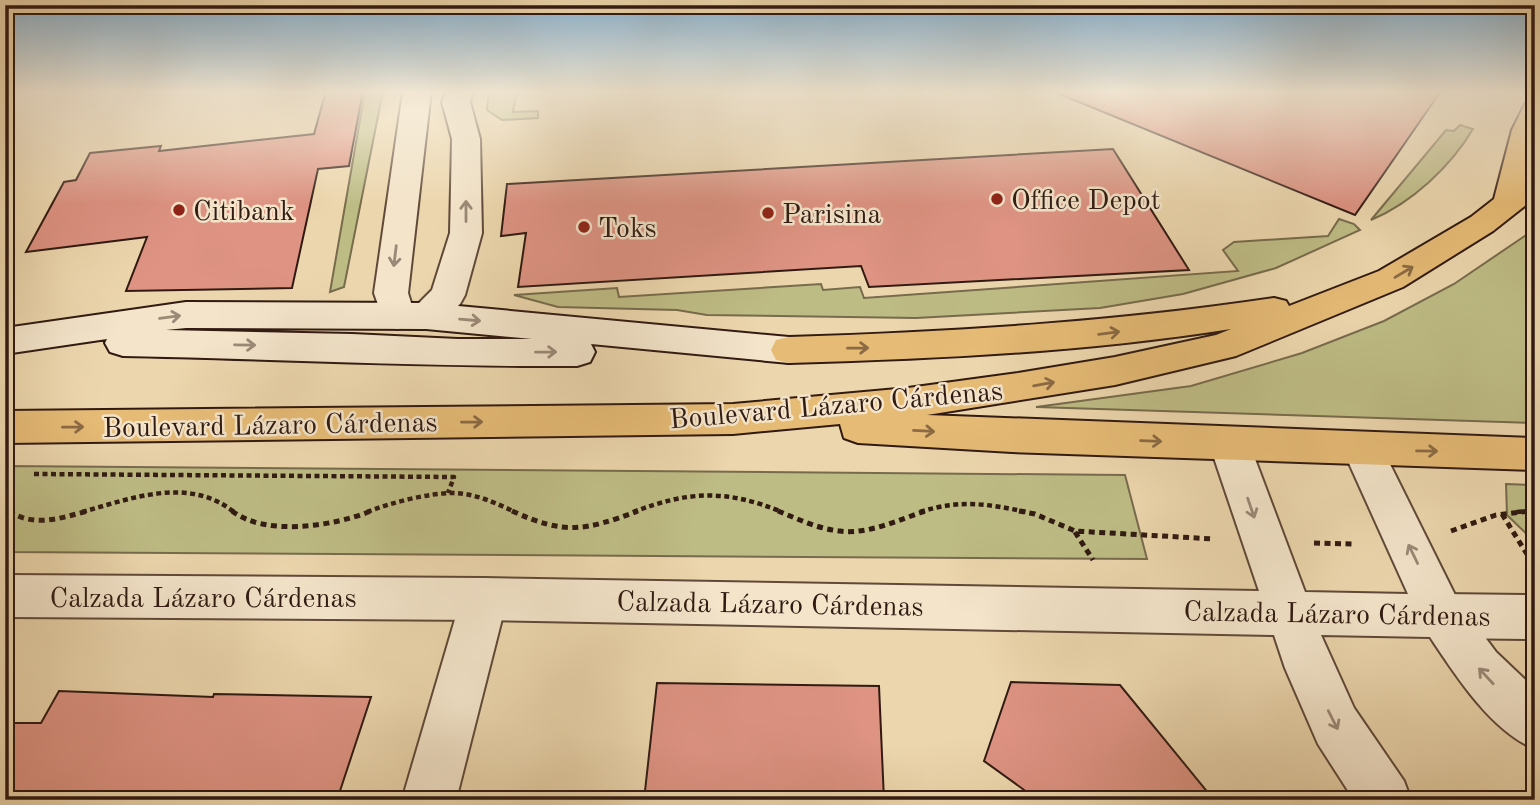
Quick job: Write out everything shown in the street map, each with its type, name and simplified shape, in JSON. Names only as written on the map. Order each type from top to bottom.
[{"type":"highway","points":[[1508,205],[1527,129]]},
{"type":"highway","name":"Boulevard Lázaro Cárdenas","points":[[5,427],[733,419],[908,403],[1018,388],[1115,371],[1223,347],[1391,279],[1455,242],[1508,205],[1535,182]]},
{"type":"highway","points":[[789,350],[944,346],[1086,335],[1208,321],[1341,298]]},
{"type":"highway","points":[[733,419],[1012,436],[1535,454]]},
{"type":"street","points":[[412,129],[391,293],[412,316]]},
{"type":"street","points":[[412,316],[448,295],[467,233],[464,129]]},
{"type":"street","points":[[5,341],[186,315],[412,316],[789,350]]},
{"type":"street","name":"Boulevard Lázaro Cárdenas","points":[[5,341],[352,347],[458,353],[789,350]]},
{"type":"street","points":[[1229,443],[1309,668],[1336,726],[1385,800]]},
{"type":"street","points":[[1363,450],[1442,616],[1479,669],[1535,724]]},
{"type":"street","name":"Calzada Lázaro Cárdenas","points":[[5,596],[484,599],[1535,617]]},
{"type":"street","points":[[429,800],[484,599]]},
{"type":"path","points":[[32,474],[454,477],[448,493]]},
{"type":"path","points":[[5,508],[20,518],[47,522],[148,494],[169,491],[220,501],[243,519],[262,524],[312,525],[343,522],[385,505],[448,493],[489,500],[532,520],[562,529],[602,524],[668,499],[702,495],[737,497],[818,527],[843,533],[877,527],[942,506],[979,502],[1035,514],[1075,531],[1263,542],[1408,545],[1502,514],[1535,510]]},
{"type":"path","points":[[1502,514],[1532,558],[1535,567]]},
{"type":"shaded area","points":[[358,129],[376,129],[344,287],[330,292]]},
{"type":"shaded area","points":[[1456,129],[1473,129],[1454,156],[1429,182],[1401,204],[1371,220],[1446,130]]},
{"type":"shaded area","points":[[1339,219],[1354,224],[1360,230],[1276,268],[1183,294],[1100,308],[916,318],[707,315],[677,310],[558,307],[514,295],[617,288],[619,297],[821,284],[823,290],[860,287],[864,298],[1238,271],[1223,250],[1234,242],[1328,236]]},
{"type":"shaded area","points":[[1535,229],[1535,423],[1036,407],[1191,386],[1302,353],[1384,321],[1454,284]]},
{"type":"shaded area","points":[[5,466],[1125,475],[1147,559],[5,552]]},
{"type":"shaded area","points":[[1506,484],[1535,485],[1535,542],[1507,515]]},
{"type":"building","name":"Citibank","points":[[316,129],[356,129],[349,166],[318,169],[292,288],[126,291],[147,237],[26,252],[64,182],[76,180],[90,153],[161,146],[159,151],[314,134]]},
{"type":"building","points":[[1144,129],[1415,129],[1355,215]]},
{"type":"building","points":[[1113,149],[1189,270],[869,287],[861,266],[518,287],[526,233],[501,236],[507,184]]},
{"type":"building","points":[[1011,682],[1120,685],[1214,800],[1038,800],[984,761]]},
{"type":"building","points":[[657,683],[879,686],[884,800],[644,800]]},
{"type":"building","points":[[59,691],[213,697],[214,694],[371,697],[337,800],[5,800],[5,723],[41,723]]},
{"type":"place","name":"Office Depot","points":[[997,199]]},
{"type":"place","name":"Citibank","points":[[179,210]]},
{"type":"place","name":"Parisina","points":[[768,213]]},
{"type":"place","name":"Toks","points":[[584,227]]}]
